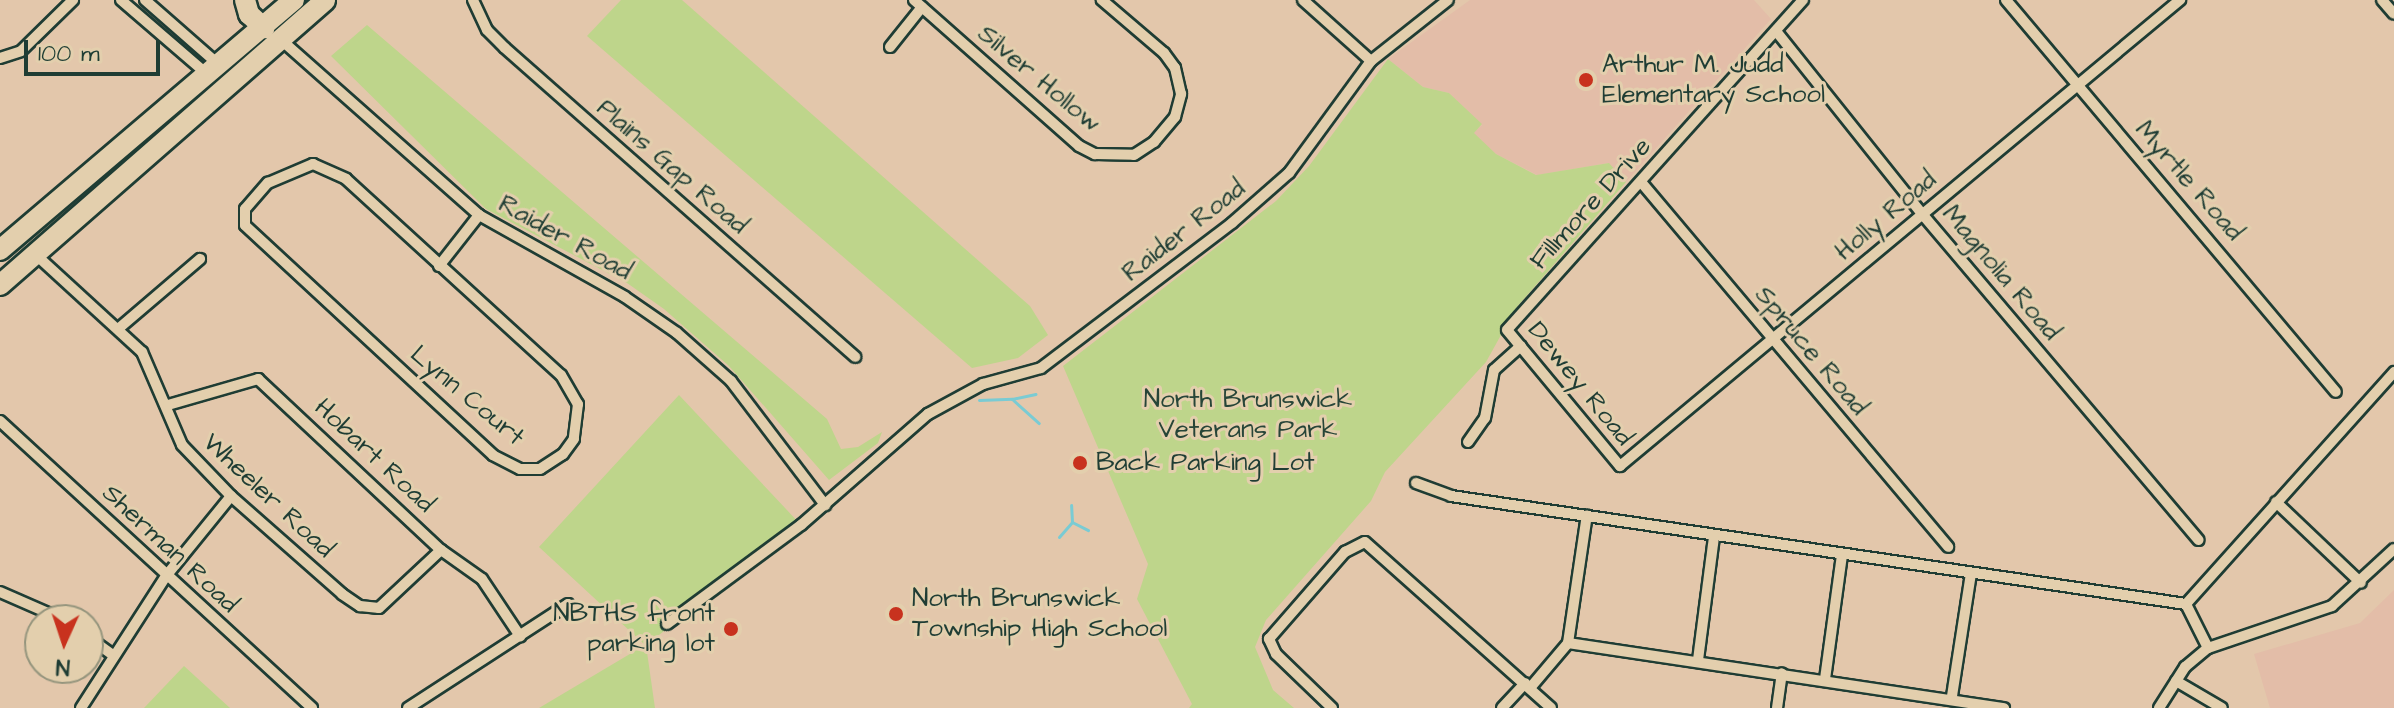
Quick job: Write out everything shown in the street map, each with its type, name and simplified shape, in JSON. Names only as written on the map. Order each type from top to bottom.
[{"type":"highway","points":[[245,0],[249,14],[264,28]]},
{"type":"highway","points":[[0,250],[294,0]]},
{"type":"highway","points":[[0,285],[283,41],[325,0]]},
{"type":"street","points":[[0,58],[21,51],[73,0]]},
{"type":"street","points":[[121,0],[212,69]]},
{"type":"street","points":[[145,0],[212,69]]},
{"type":"street","name":"Plains Gap Road","points":[[473,0],[487,30],[505,48],[855,357]]},
{"type":"street","name":"Silver Hollow","points":[[918,4],[1079,146],[1095,154],[1134,155],[1154,142],[1175,117],[1181,94],[1175,68],[1164,53],[1102,0]]},
{"type":"street","points":[[1303,0],[1371,61]]},
{"type":"street","name":"Raider Road","points":[[667,624],[825,505],[953,397],[1041,368],[1268,194],[1320,132],[1371,61],[1448,0]]},
{"type":"street","name":"Fillmore Drive","points":[[1507,330],[1803,0]]},
{"type":"street","name":"Myrtle Road","points":[[2006,0],[2336,392]]},
{"type":"street","name":"Holly Road","points":[[1620,466],[2180,0]]},
{"type":"street","points":[[2382,0],[2394,14]]},
{"type":"street","points":[[890,47],[918,4]]},
{"type":"street","name":"Raider Road","points":[[264,28],[283,41],[479,215],[625,297],[677,333],[731,381],[825,505]]},
{"type":"street","name":"Magnolia Road","points":[[1776,31],[1923,215],[2199,540]]},
{"type":"street","name":"Lynn Court","points":[[313,164],[346,179],[439,266],[561,375],[578,404],[574,439],[563,454],[540,469],[520,469],[493,455],[245,225],[245,209],[268,183],[313,164]]},
{"type":"street","name":"Spruce Road","points":[[1641,182],[1948,547]]},
{"type":"street","points":[[439,266],[479,215]]},
{"type":"street","name":"Wheeler Road","points":[[35,254],[142,352],[168,405],[182,445],[231,496],[360,606],[379,608],[441,550]]},
{"type":"street","points":[[118,329],[200,259]]},
{"type":"street","name":"Dewey Road","points":[[1507,330],[1620,466]]},
{"type":"street","points":[[1468,442],[1485,418],[1494,370],[1521,346]]},
{"type":"street","points":[[2186,604],[2394,372]]},
{"type":"street","name":"Hobart Road","points":[[168,405],[258,379],[441,550],[482,579],[520,636]]},
{"type":"street","name":"Sherman Road","points":[[0,421],[312,708]]},
{"type":"street","points":[[1416,483],[1451,496],[2186,604]]},
{"type":"street","points":[[81,708],[111,654],[166,576],[231,496]]},
{"type":"street","points":[[2276,502],[2361,583]]},
{"type":"street","points":[[1502,708],[1528,686],[1568,643],[1587,515]]},
{"type":"street","points":[[1698,660],[1714,536]]},
{"type":"street","points":[[1332,708],[1276,654],[1269,639],[1355,544],[1370,543],[1528,686],[1546,706]]},
{"type":"street","points":[[2159,708],[2176,681],[2208,648],[2332,606],[2361,583],[2394,549]]},
{"type":"street","points":[[1825,679],[1842,555]]},
{"type":"street","points":[[1952,696],[1971,573]]},
{"type":"street","points":[[0,592],[27,604]]},
{"type":"street","points":[[408,708],[568,604]]},
{"type":"street","points":[[2186,604],[2208,648]]},
{"type":"street","points":[[1568,643],[1952,696],[2004,708]]},
{"type":"street","points":[[104,649],[111,654]]},
{"type":"street","points":[[1777,708],[1782,673]]},
{"type":"street","points":[[2176,681],[2222,708]]},
{"type":"shaded area","points":[[1470,0],[1754,0],[1771,19],[1626,182],[1608,163],[1537,175],[1496,154],[1473,133],[1482,125],[1449,93],[1423,87],[1388,59]]},
{"type":"shaded area","points":[[2394,590],[2394,708],[2270,708],[2254,654],[2360,623]]},
{"type":"green space","points":[[621,0],[682,0],[1030,306],[1048,335],[1018,358],[972,368],[587,36]]},
{"type":"green space","points":[[367,25],[827,419],[841,449],[858,447],[882,432],[878,443],[829,480],[729,366],[664,309],[627,283],[486,209],[331,56]]},
{"type":"green space","name":"North Brunswick Veterans Park","points":[[1388,59],[1423,87],[1449,93],[1482,124],[1474,133],[1496,154],[1536,175],[1609,163],[1626,182],[1516,308],[1486,362],[1385,472],[1371,501],[1266,620],[1255,647],[1273,690],[1294,708],[1189,708],[1192,704],[1137,599],[1148,564],[1063,366],[1276,201],[1309,166]]},
{"type":"green space","points":[[679,395],[801,525],[646,645],[655,708],[539,708],[645,645],[539,547]]},
{"type":"green space","points":[[184,666],[230,708],[144,708]]},
{"type":"waterway","points":[[1012,399],[1035,394]]},
{"type":"waterway","points":[[979,400],[1012,399],[1039,423]]},
{"type":"waterway","points":[[1059,537],[1072,522],[1071,505]]},
{"type":"waterway","points":[[1072,522],[1088,530]]},
{"type":"place","name":"Arthur M. Judd Elementary School","points":[[1586,80]]},
{"type":"place","name":"Back Parking Lot","points":[[1080,463]]},
{"type":"place","name":"North Brunswick Township High School","points":[[896,614]]},
{"type":"place","name":"NBTHS front parking lot","points":[[731,629]]}]
